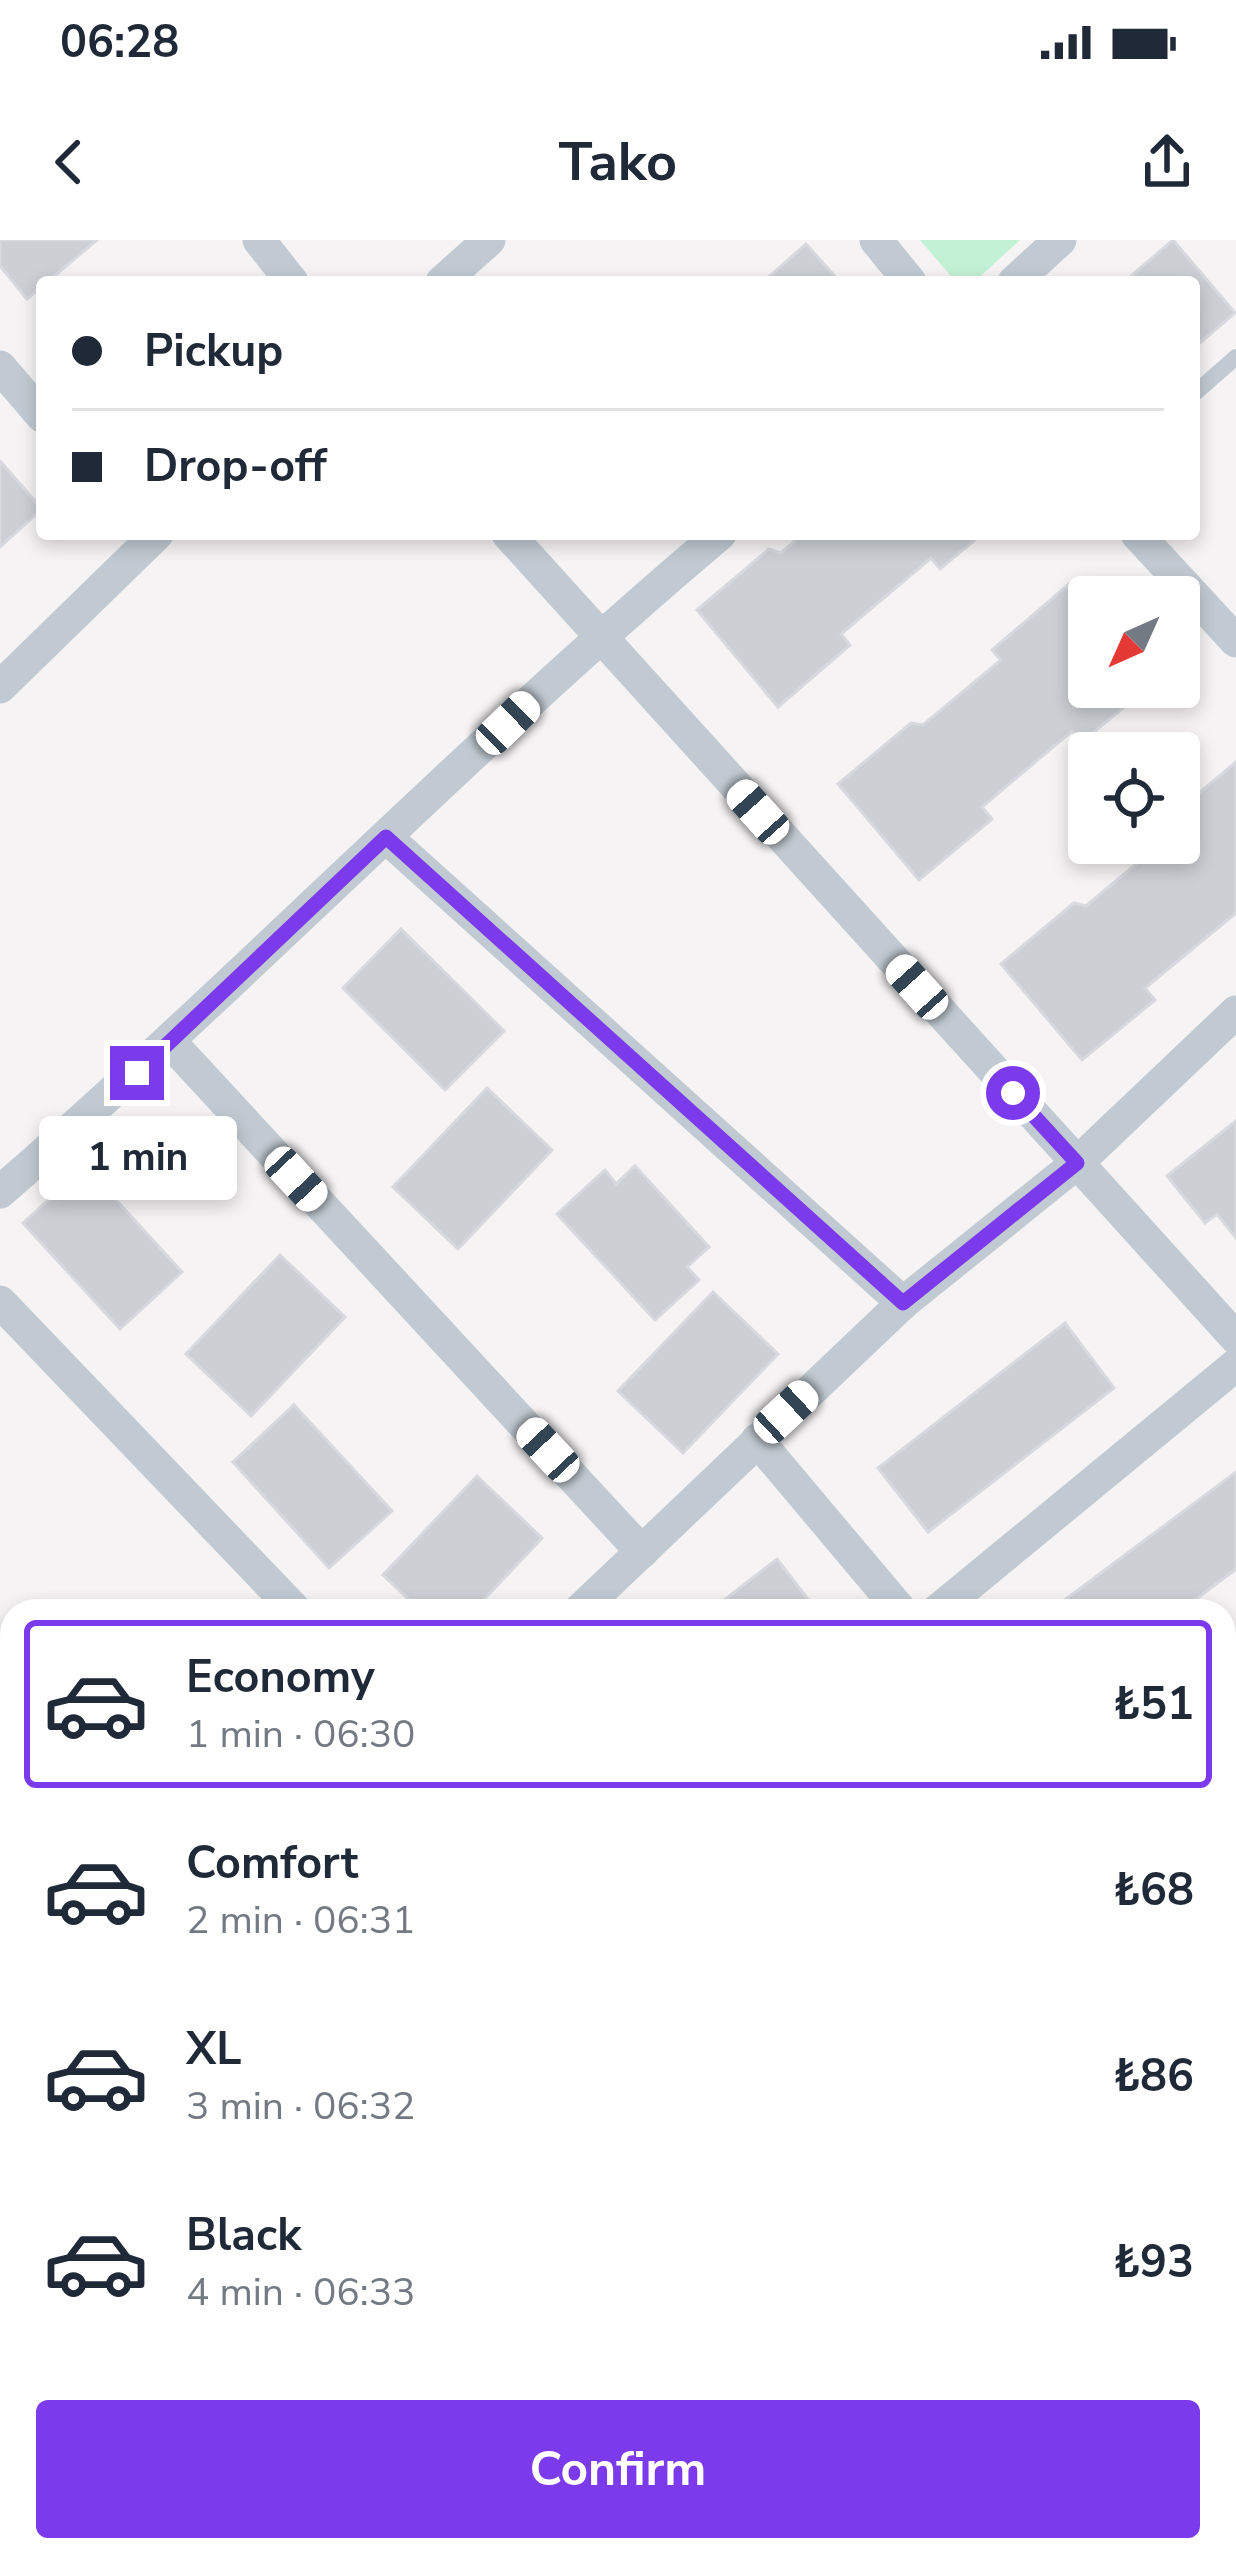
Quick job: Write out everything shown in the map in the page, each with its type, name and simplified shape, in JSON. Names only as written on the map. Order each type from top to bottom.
[{"type":"street","points":[[259,240],[287,276]]},
{"type":"street","points":[[449,276],[489,240]]},
{"type":"street","points":[[876,240],[905,276]]},
{"type":"street","points":[[1021,276],[1060,240]]},
{"type":"street","points":[[0,367],[36,409]]},
{"type":"street","points":[[0,687],[146,540]]},
{"type":"street","points":[[513,540],[1236,1338]]},
{"type":"street","points":[[0,1192],[171,1043],[598,637],[712,540]]},
{"type":"street","points":[[1143,540],[1236,641]]},
{"type":"street","points":[[386,837],[903,1303]]},
{"type":"street","points":[[592,1599],[903,1303],[1077,1163],[1236,1012]]},
{"type":"street","points":[[171,1043],[642,1552]]},
{"type":"street","points":[[0,1302],[285,1599]]},
{"type":"street","points":[[953,1599],[1236,1365]]},
{"type":"street","points":[[757,1440],[891,1599]]},
{"type":"lane","points":[[1200,389],[1236,357]]},
{"type":"green space","points":[[920,240],[1020,240],[981,276],[951,276]]},
{"type":"building","points":[[0,240],[97,240],[54,276],[36,276],[36,291],[27,299],[0,266]]},
{"type":"building","points":[[1173,240],[1235,313],[1200,343],[1200,276],[1131,276]]},
{"type":"building","points":[[806,244],[835,276],[770,276]]},
{"type":"building","points":[[0,461],[36,502],[36,514],[0,547]]},
{"type":"building","points":[[796,540],[975,540],[940,569],[931,558],[841,634],[850,645],[778,707],[697,610],[769,549],[781,553]]},
{"type":"building","points":[[1068,585],[1068,708],[1123,708],[1094,732],[1068,732],[982,807],[992,819],[919,880],[838,784],[911,723],[923,725],[1001,660],[992,650]]},
{"type":"building","points":[[1236,762],[1236,913],[1145,988],[1155,1000],[1082,1060],[1001,964],[1074,903],[1086,906],[1136,864],[1200,864],[1200,792]]},
{"type":"building","points":[[401,929],[504,1031],[445,1090],[343,988]]},
{"type":"building","points":[[487,1088],[552,1150],[458,1249],[393,1187]]},
{"type":"building","points":[[1236,1121],[1236,1238],[1217,1214],[1205,1223],[1167,1176]]},
{"type":"building","points":[[85,1166],[182,1272],[120,1329],[23,1223]]},
{"type":"building","points":[[635,1166],[709,1247],[687,1267],[699,1280],[655,1320],[557,1214],[605,1170],[616,1184]]},
{"type":"building","points":[[280,1255],[345,1317],[251,1416],[186,1354]]},
{"type":"building","points":[[713,1292],[778,1354],[683,1453],[618,1391]]},
{"type":"building","points":[[1065,1323],[1114,1388],[928,1532],[878,1468]]},
{"type":"building","points":[[294,1405],[392,1511],[329,1568],[233,1462]]},
{"type":"building","points":[[1236,1472],[1236,1569],[1196,1599],[1066,1599]]},
{"type":"building","points":[[477,1476],[542,1538],[484,1599],[408,1599],[383,1575]]},
{"type":"building","points":[[777,1559],[808,1599],[725,1599]]},
{"type":"route","points":[[137,1073],[386,837],[903,1303],[1077,1163],[1013,1093]]}]
